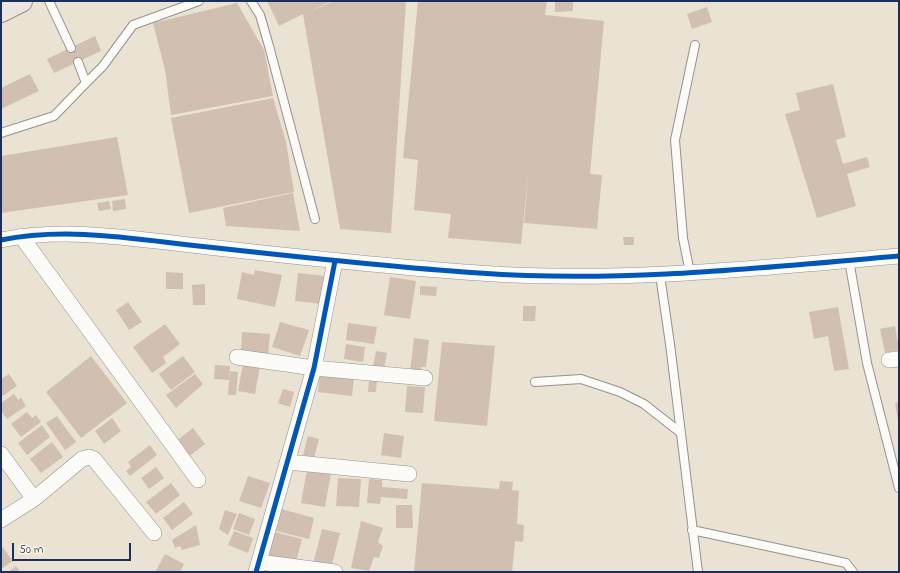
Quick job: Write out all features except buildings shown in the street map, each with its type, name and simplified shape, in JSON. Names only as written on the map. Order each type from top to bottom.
[{"type":"highway","points":[[1,11],[21,1]]},
{"type":"street","points":[[1,240],[21,236],[84,234],[335,261],[550,278],[660,275],[899,256]]},
{"type":"street","points":[[21,236],[198,480]]},
{"type":"street","points":[[335,261],[314,368],[257,567],[335,572]]},
{"type":"street","points":[[236,357],[314,368],[425,378]]},
{"type":"street","points":[[1,454],[34,498]]},
{"type":"street","points":[[1,520],[34,498],[82,459],[90,457],[94,459],[154,533]]},
{"type":"street","points":[[288,462],[409,474]]},
{"type":"lane","points":[[49,1],[71,48]]},
{"type":"lane","points":[[1,133],[54,116],[103,66],[133,25],[199,1]]},
{"type":"lane","points":[[251,1],[260,15],[316,219]]},
{"type":"lane","points":[[690,273],[683,238],[675,140],[696,45]]},
{"type":"lane","points":[[78,62],[86,83]]},
{"type":"lane","points":[[849,260],[867,363],[899,488]]},
{"type":"lane","points":[[660,275],[698,572]]},
{"type":"lane","points":[[535,382],[581,379],[620,392],[644,404],[681,433]]},
{"type":"lane","points":[[692,530],[846,563],[854,572]]},
{"type":"cycle path","points":[[1,240],[52,234],[78,234],[131,238],[377,265],[532,276],[689,273],[899,256]]},
{"type":"cycle path","points":[[256,572],[314,368],[335,261]]}]
